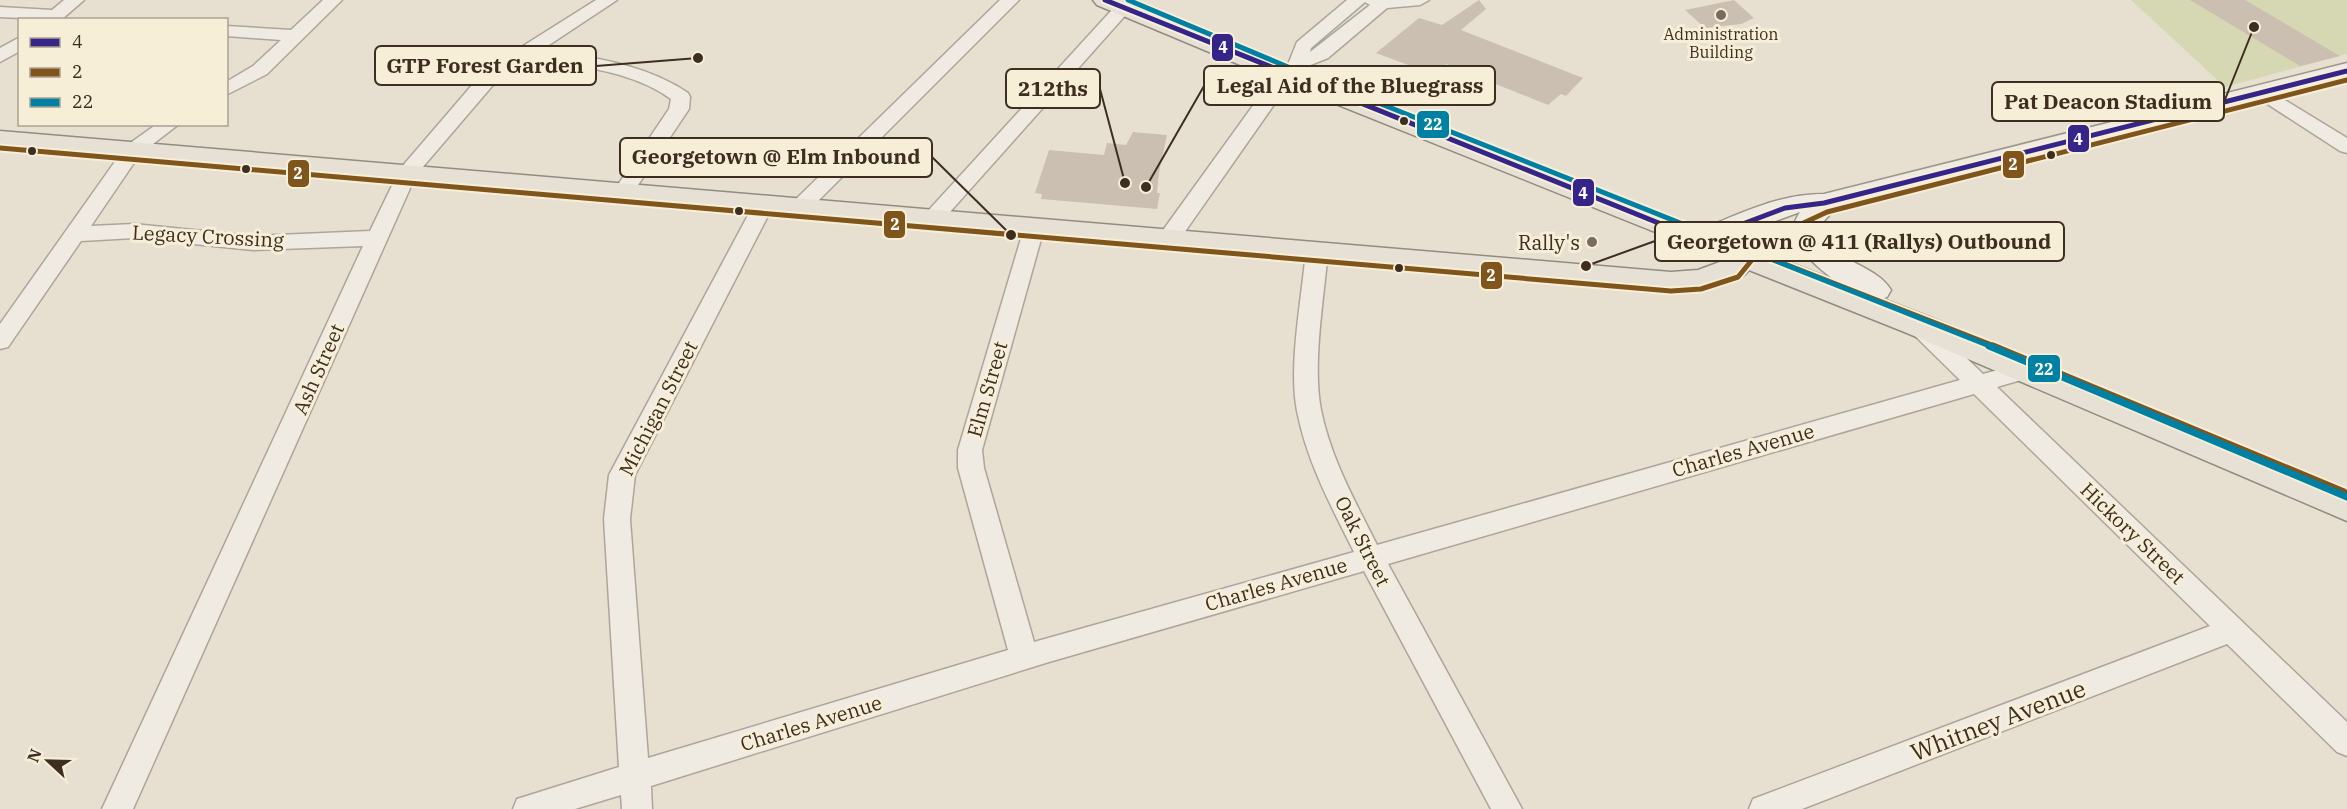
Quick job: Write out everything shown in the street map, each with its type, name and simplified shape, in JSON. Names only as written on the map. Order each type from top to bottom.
[{"type":"main road","points":[[1124,2],[1749,250],[1917,325],[2347,507]]},
{"type":"main road","points":[[1291,69],[1724,231],[1749,250],[1876,290],[2044,357],[2347,484]]},
{"type":"main road","points":[[0,139],[1035,225],[1671,282],[1710,278],[1734,269],[1749,250],[1793,218],[1824,203],[2347,70]]},
{"type":"main road","points":[[1724,231],[1778,208],[1800,203],[1824,203]]},
{"type":"main road","points":[[1824,203],[1810,218],[1807,228],[1813,245],[1823,256],[1876,290]]},
{"type":"street","points":[[0,12],[52,17],[75,0]]},
{"type":"street","points":[[228,89],[260,70],[333,0]]},
{"type":"street","name":"Ash Street","points":[[117,809],[407,173],[492,74],[608,0]]},
{"type":"street","points":[[800,207],[1010,0]]},
{"type":"street","points":[[1168,238],[1291,69],[1303,46],[1358,0]]},
{"type":"street","points":[[1291,69],[1322,54],[1377,2],[1403,4],[1420,0]]},
{"type":"street","points":[[934,217],[1124,2]]},
{"type":"street","points":[[228,31],[297,36]]},
{"type":"street","points":[[0,57],[18,44]]},
{"type":"street","points":[[525,51],[639,75],[670,88],[681,97],[679,109],[623,192]]},
{"type":"street","points":[[2262,92],[2347,147]]},
{"type":"street","points":[[0,341],[133,150],[167,126]]},
{"type":"street","name":"Michigan Street","points":[[637,809],[618,519],[622,475],[764,204]]},
{"type":"street","name":"Elm Street","points":[[1024,657],[971,468],[970,450],[1035,225]]},
{"type":"street","name":"Legacy Crossing","points":[[74,234],[134,231],[253,243],[378,237]]},
{"type":"street","name":"Oak Street","points":[[1317,250],[1306,380],[1310,410],[1324,465],[1370,557],[1507,809]]},
{"type":"street","name":"Hickory Street","points":[[1917,325],[2347,742]]},
{"type":"street","name":"Charles Avenue","points":[[528,809],[1024,657],[2027,370]]},
{"type":"street","name":"Whitney Avenue","points":[[1764,809],[2232,630]]},
{"type":"green space","points":[[2131,0],[2347,0],[2347,54],[2225,87]]},
{"type":"building","points":[[1479,0],[1486,9],[1461,30],[1583,78],[1566,96],[1561,94],[1548,105],[1446,64],[1435,75],[1376,53],[1419,18],[1442,25]]},
{"type":"building","name":"Administration Building","points":[[1734,0],[1754,18],[1741,24],[1705,28],[1685,10]]},
{"type":"building","points":[[2190,0],[2245,0],[2340,56],[2300,66]]},
{"type":"building","points":[[1133,132],[1167,135],[1159,172],[1157,193],[1160,193],[1157,209],[1041,199],[1042,194],[1035,193],[1049,150],[1104,155],[1107,143],[1126,145]]},
{"type":"transit line","name":"4","points":[[1105,0],[1743,257]]},
{"type":"transit line","name":"22","points":[[1128,0],[1288,67],[1921,317],[2347,497]]},
{"type":"transit line","name":"4","points":[[1724,231],[1785,208],[1824,203],[2347,71]]},
{"type":"transit line","name":"2","points":[[0,148],[1671,291],[1701,289],[1738,277],[1760,250],[1797,226],[1827,212],[2347,80]]},
{"type":"transit line","name":"2","points":[[1751,251],[2050,368],[2344,492]]},
{"type":"place","name":"Administration Building","points":[[1721,15]]},
{"type":"place","name":"Pat Deacon Stadium","points":[[2254,27]]},
{"type":"place","name":"GTP Forest Garden","points":[[698,58]]},
{"type":"place","name":"212ths","points":[[1125,183]]},
{"type":"place","name":"Legal Aid of the Bluegrass","points":[[1146,187]]},
{"type":"place","name":"Georgetown @ Elm Inbound","points":[[1011,235]]},
{"type":"place","name":"Rally's","points":[[1592,242]]},
{"type":"place","name":"Georgetown @ 411 (Rallys) Outbound","points":[[1586,266]]}]
